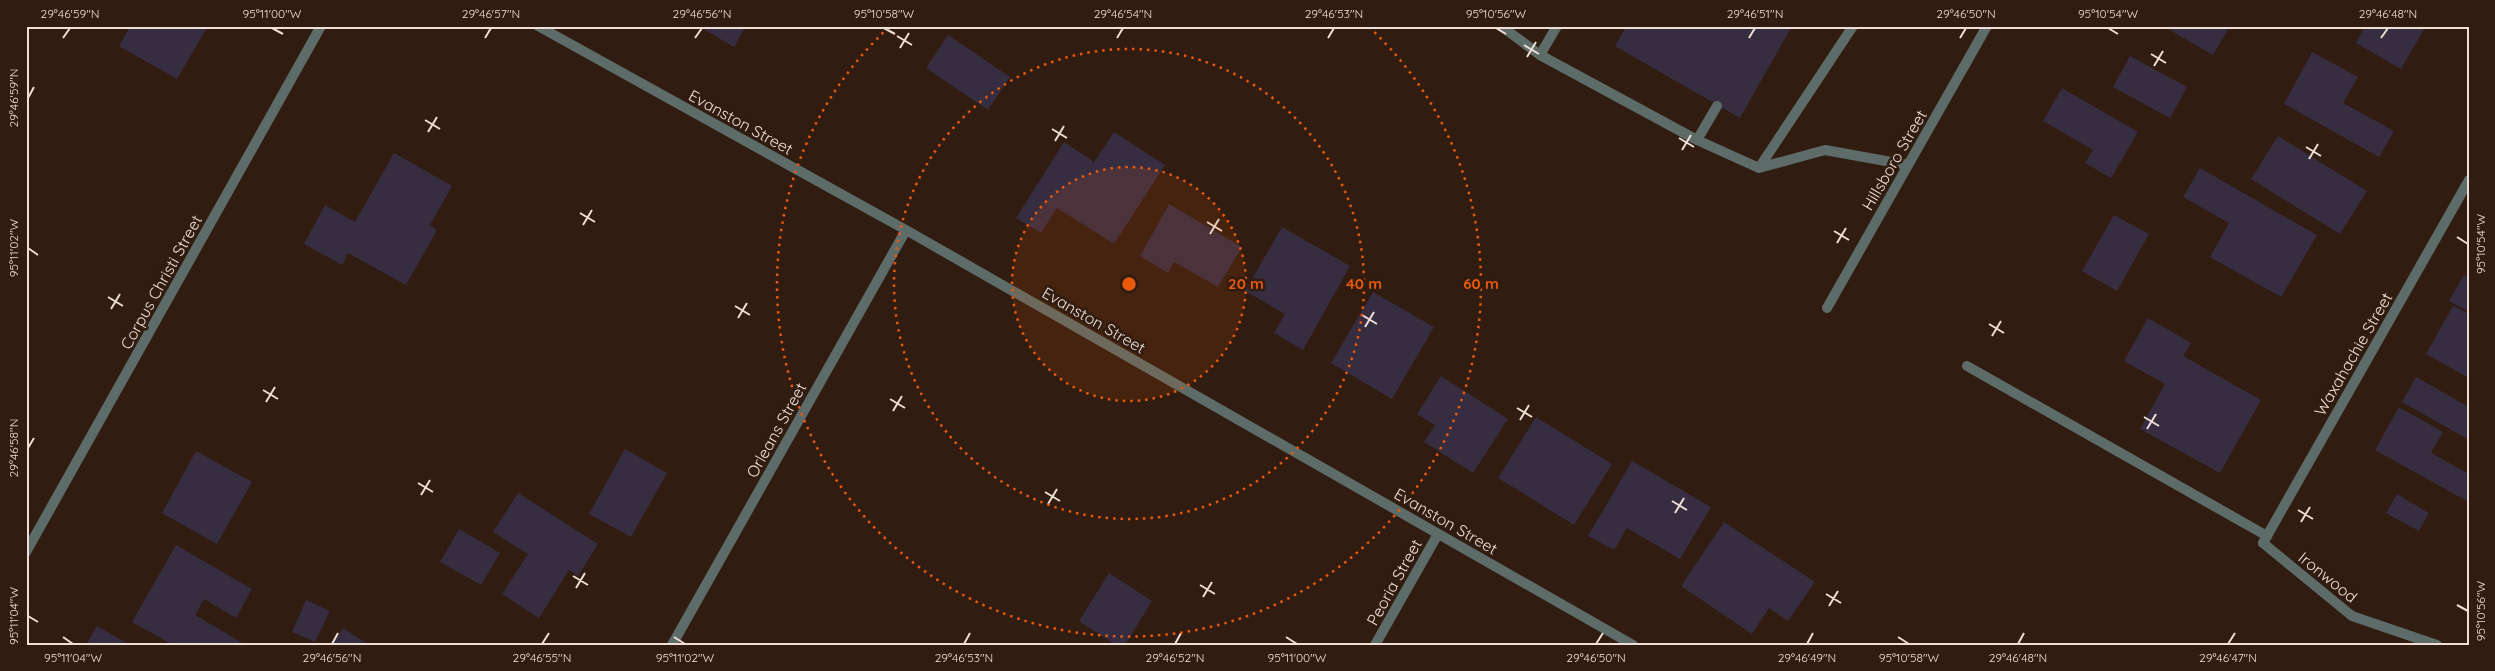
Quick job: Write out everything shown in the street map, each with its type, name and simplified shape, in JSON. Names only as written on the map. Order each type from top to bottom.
[{"type":"street","name":"Corpus Christi Street","points":[[26,552],[321,26]]},
{"type":"street","name":"Evanston Street","points":[[538,26],[906,230],[1633,645]]},
{"type":"street","points":[[1502,26],[1540,55],[1697,140],[1758,168],[1825,150],[1908,165]]},
{"type":"street","points":[[1540,55],[1557,26]]},
{"type":"street","points":[[1758,168],[1853,26]]},
{"type":"street","name":"Hillsboro Street","points":[[1827,308],[1987,26]]},
{"type":"street","points":[[1697,140],[1717,106]]},
{"type":"street","name":"Waxahachie Street","points":[[2265,540],[2469,180]]},
{"type":"street","name":"Orleans Street","points":[[672,645],[906,230]]},
{"type":"street","name":"Ironwood","points":[[1967,366],[2265,540],[2352,616],[2437,645]]},
{"type":"street","name":"Peoria Street","points":[[1375,645],[1438,534]]},
{"type":"building","points":[[130,26],[208,26],[177,79],[119,46]]},
{"type":"building","points":[[698,26],[746,26],[734,47]]},
{"type":"building","points":[[1626,26],[1792,26],[1740,118],[1615,46]]},
{"type":"building","points":[[2163,26],[2228,26],[2229,28],[2213,55]]},
{"type":"building","points":[[2365,26],[2426,26],[2401,69],[2356,43]]},
{"type":"building","points":[[948,35],[1010,77],[988,110],[926,68]]},
{"type":"building","points":[[2312,52],[2358,77],[2343,103],[2394,131],[2379,157],[2284,104]]},
{"type":"building","points":[[2130,56],[2187,87],[2170,118],[2113,87]]},
{"type":"building","points":[[2062,88],[2138,132],[2111,178],[2085,163],[2093,150],[2043,121]]},
{"type":"building","points":[[1114,132],[1165,165],[1114,244],[1057,208],[1041,233],[1016,218],[1064,142],[1094,162]]},
{"type":"building","points":[[2278,136],[2367,191],[2340,234],[2251,179]]},
{"type":"building","points":[[394,153],[452,186],[430,225],[437,230],[406,285],[348,253],[342,265],[304,244],[325,205],[355,222]]},
{"type":"building","points":[[2200,168],[2317,235],[2281,297],[2210,257],[2229,223],[2183,197]]},
{"type":"building","points":[[1169,204],[1242,247],[1218,287],[1174,262],[1168,273],[1140,256]]},
{"type":"building","points":[[2114,215],[2149,234],[2117,291],[2082,271]]},
{"type":"building","points":[[1282,227],[1350,266],[1303,350],[1274,333],[1285,314],[1245,291]]},
{"type":"building","points":[[2464,275],[2469,278],[2469,312],[2449,301]]},
{"type":"building","points":[[1373,292],[1434,327],[1392,399],[1331,363]]},
{"type":"building","points":[[2453,306],[2469,314],[2469,378],[2426,354]]},
{"type":"building","points":[[2148,318],[2191,343],[2183,356],[2261,400],[2220,473],[2140,429],[2165,384],[2124,361]]},
{"type":"building","points":[[1441,376],[1508,419],[1473,473],[1424,442],[1435,425],[1417,414]]},
{"type":"building","points":[[2416,377],[2469,407],[2469,440],[2402,402]]},
{"type":"building","points":[[2399,407],[2443,432],[2431,453],[2469,474],[2467,501],[2375,450]]},
{"type":"building","points":[[1536,417],[1612,464],[1574,525],[1498,478]]},
{"type":"building","points":[[625,449],[667,473],[631,537],[589,514]]},
{"type":"building","points":[[196,451],[252,482],[217,544],[162,513]]},
{"type":"building","points":[[1632,461],[1711,507],[1680,559],[1627,528],[1614,550],[1588,536]]},
{"type":"building","points":[[518,493],[598,544],[578,576],[569,570],[539,618],[502,594],[528,554],[493,532]]},
{"type":"building","points":[[2397,494],[2429,513],[2419,531],[2386,513]]},
{"type":"building","points":[[1724,522],[1815,582],[1788,621],[1769,608],[1752,634],[1681,586]]},
{"type":"building","points":[[459,529],[500,553],[481,585],[440,562]]},
{"type":"building","points":[[176,545],[252,589],[236,618],[204,599],[195,615],[246,645],[173,645],[132,622]]},
{"type":"building","points":[[1109,573],[1152,601],[1125,645],[1116,645],[1079,621]]},
{"type":"building","points":[[306,600],[330,611],[315,642],[292,632]]},
{"type":"building","points":[[97,626],[130,645],[86,645]]},
{"type":"building","points":[[343,628],[369,645],[332,645]]}]
